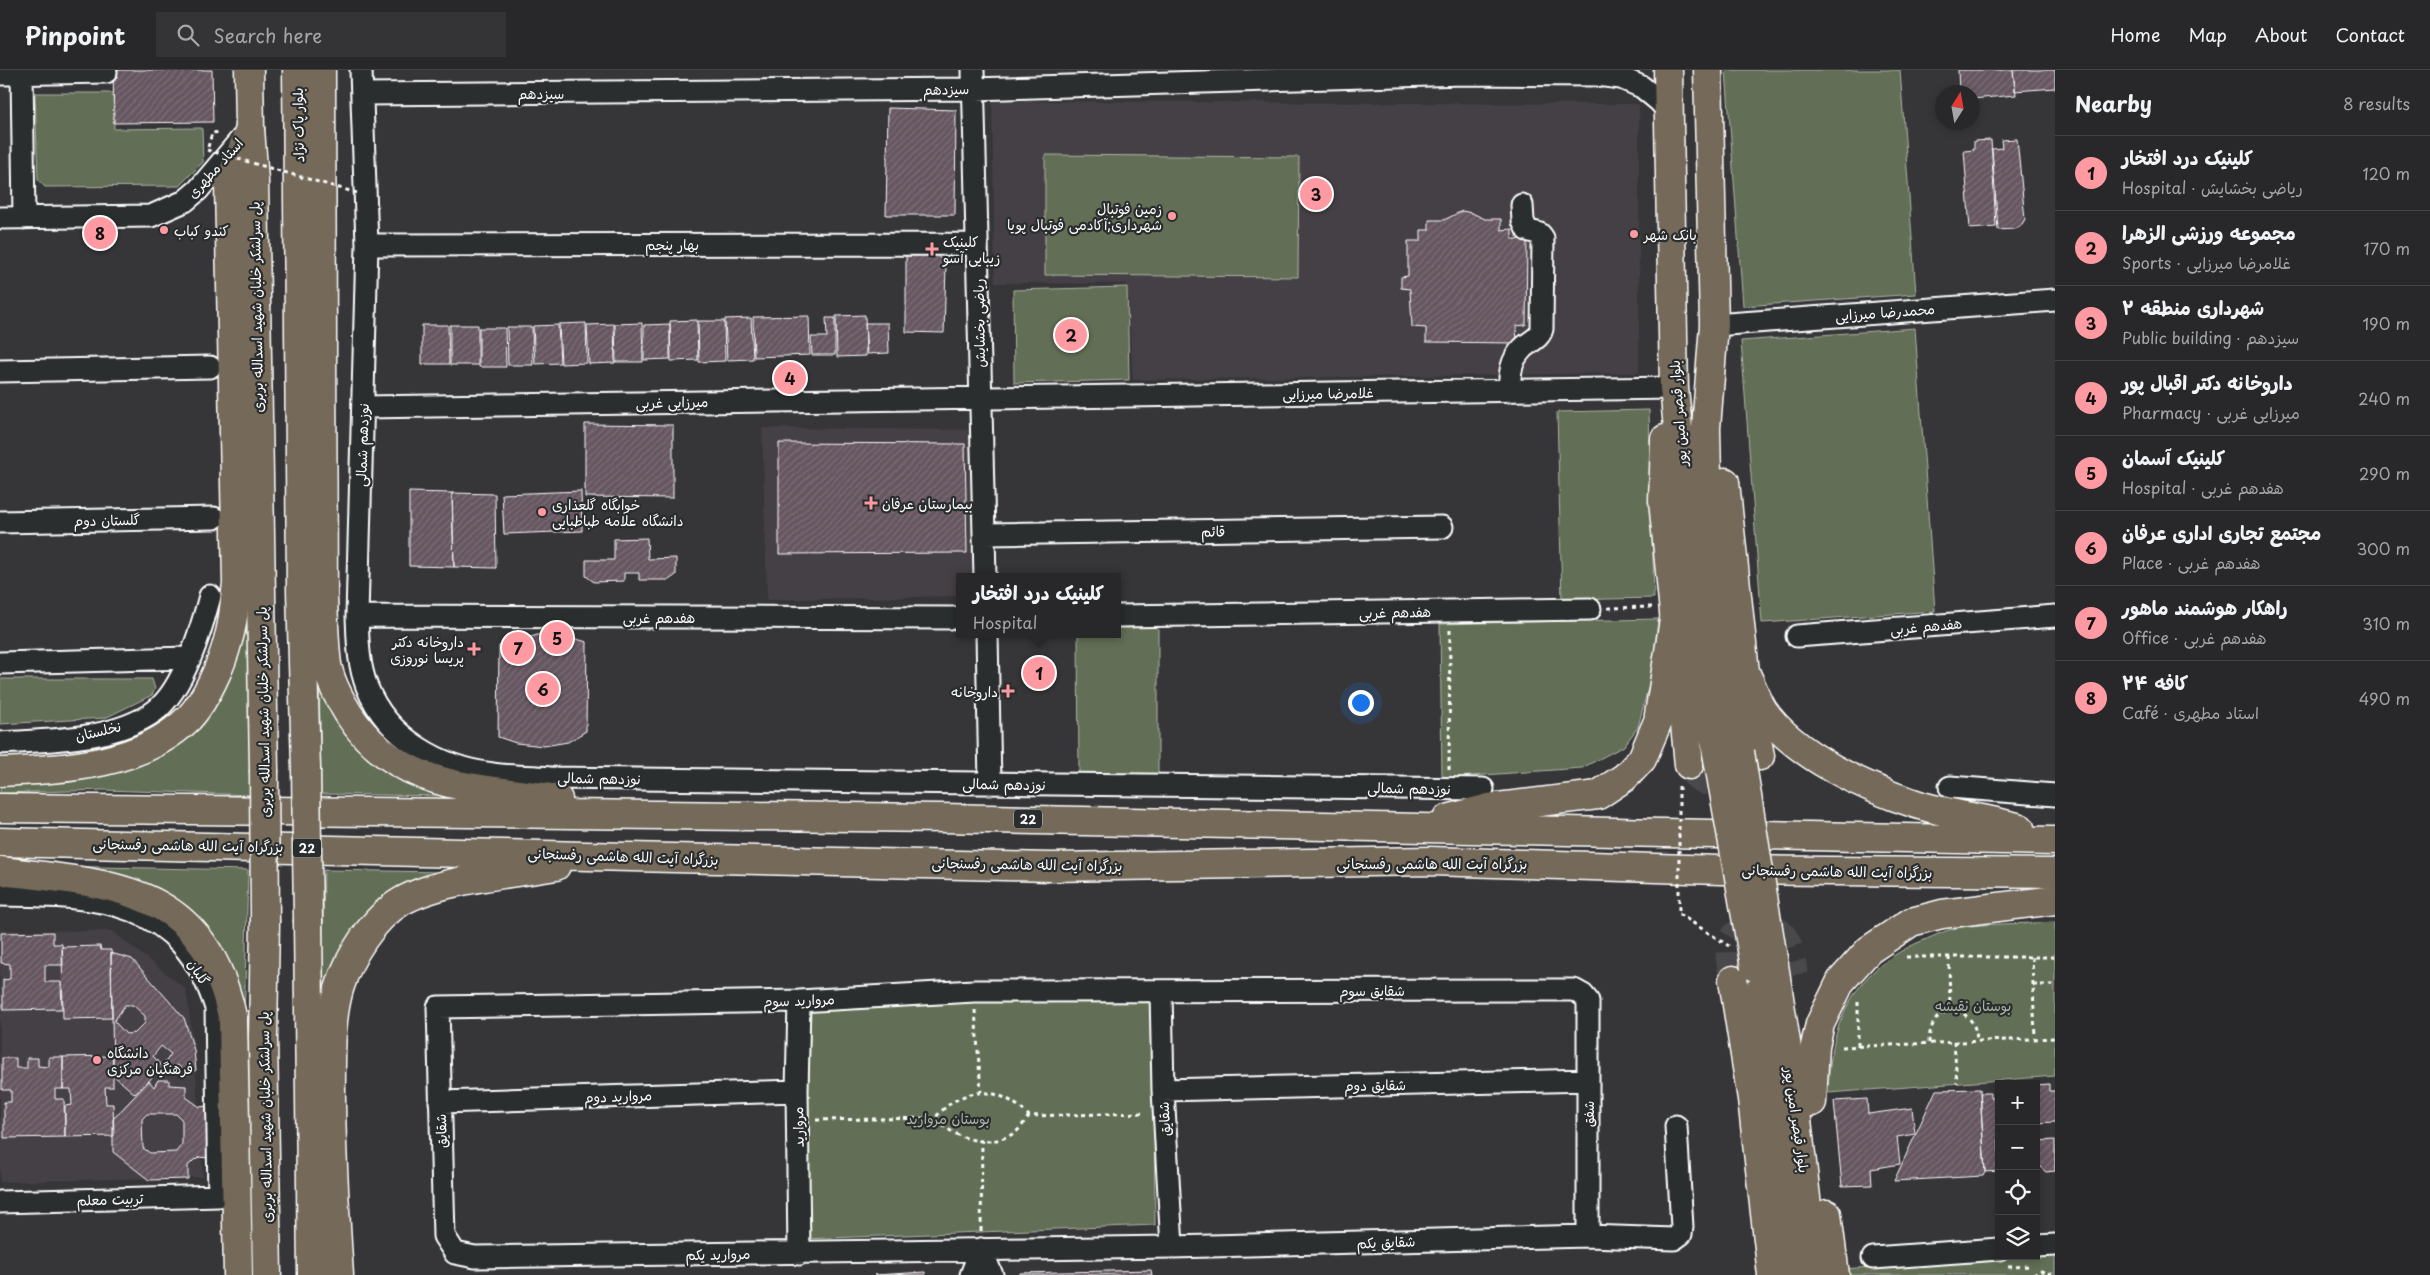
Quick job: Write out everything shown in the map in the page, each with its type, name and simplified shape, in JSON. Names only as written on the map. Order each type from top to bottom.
[{"type":"main road","points":[[0,772],[56,769],[133,753],[160,738],[190,717],[221,662],[229,638],[237,584],[229,185],[250,129],[249,70]]},
{"type":"main road","name":"بلوار پاک نژاد","points":[[298,70],[301,581],[306,769],[312,1275]]},
{"type":"main road","points":[[321,70],[322,596],[327,665],[338,696],[367,739],[406,769],[434,779],[461,785],[656,815]]},
{"type":"main road","name":"بلوار قیصر امین پور","points":[[1668,70],[1674,388],[1700,651],[1739,754]]},
{"type":"main road","name":"بلوار قیصر امین پور","points":[[1708,70],[1714,325],[1706,428],[1712,555],[1721,639],[1739,754]]},
{"type":"main road","name":"پل سرلشکر خلبان شهید اسدالله بربری","points":[[250,129],[254,180],[264,770],[265,923],[263,1036],[267,1275]]},
{"type":"main road","points":[[1710,379],[1721,448],[1745,672],[1739,754],[1764,972],[1752,1099],[1772,1275]]},
{"type":"main road","points":[[1674,388],[1665,441],[1663,501],[1684,776]]},
{"type":"main road","points":[[1416,828],[1489,808],[1598,795],[1625,777],[1642,759],[1658,721],[1673,613]]},
{"type":"main road","points":[[1745,672],[1763,709],[1776,725],[1801,748],[1830,766],[1865,784],[1917,804],[2014,826],[2055,839]]},
{"type":"main road","name":"22","points":[[0,808],[953,818],[2055,839]]},
{"type":"main road","name":"بزرگراه آیت الله هاشمی رفسنجانی","points":[[0,842],[1050,867],[1431,861],[1720,870],[2055,873]]},
{"type":"main road","points":[[339,1275],[331,1122],[330,1046],[334,1010],[339,988],[348,966],[362,943],[380,920],[401,902],[429,888],[614,856]]},
{"type":"main road","points":[[0,871],[70,879],[122,888],[149,898],[177,915],[196,934],[212,958],[227,990],[233,1021],[238,1275]]},
{"type":"main road","points":[[1835,1275],[1812,1102],[1815,1046],[1820,1024],[1841,981],[1868,950],[1911,922],[1942,914],[2055,900]]},
{"type":"main road","points":[[1764,972],[1812,1102]]},
{"type":"main road","name":"بلوار قیصر امین پور","points":[[1764,972],[1791,1223],[1794,1275]]},
{"type":"main road","name":"بلوار قیصر امین پور","points":[[1764,972],[1794,1094],[1815,1275]]},
{"type":"street","name":"نوزدهم شمالی","points":[[361,70],[367,245],[357,616],[358,652],[367,688],[379,710],[395,728],[427,754],[459,766],[492,774],[550,778],[1483,789]]},
{"type":"street","points":[[0,74],[106,72]]},
{"type":"street","points":[[22,73],[24,218]]},
{"type":"street","name":"سیزدهم","points":[[362,94],[973,80],[1463,74],[1597,75],[1621,78],[1642,87],[1660,101],[1669,112]]},
{"type":"street","name":"ریاضی بخشایش","points":[[973,80],[985,573]]},
{"type":"street","name":"استاد مطهری","points":[[0,218],[151,216],[168,210],[185,202],[198,190],[250,129]]},
{"type":"street","points":[[1509,391],[1512,364],[1522,348],[1538,338],[1542,329],[1543,238],[1540,234],[1527,230],[1523,221],[1522,205]]},
{"type":"street","name":"بهار پنجم","points":[[367,245],[977,244]]},
{"type":"street","name":"محمدرضا میرزایی","points":[[1714,325],[2055,300]]},
{"type":"street","points":[[0,371],[210,367]]},
{"type":"street","name":"غلامرضا میرزایی","points":[[981,398],[1674,388]]},
{"type":"street","name":"میرزایی غربی","points":[[364,406],[981,398]]},
{"type":"street","name":"گلستان دوم","points":[[0,522],[214,518]]},
{"type":"street","name":"قائم","points":[[984,534],[1442,528]]},
{"type":"street","name":"نخلستان","points":[[0,743],[76,737],[122,727],[155,711],[173,692],[201,629],[210,596]]},
{"type":"street","name":"هفدهم غربی","points":[[1121,616],[1590,609]]},
{"type":"street","name":"هفدهم غربی","points":[[357,616],[956,618]]},
{"type":"street","name":"هفدهم غربی","points":[[1797,636],[2055,616]]},
{"type":"street","points":[[986,638],[990,784]]},
{"type":"street","points":[[0,663],[189,658]]},
{"type":"street","points":[[1950,787],[2055,795]]},
{"type":"street","name":"گلبان","points":[[0,895],[47,896],[119,906],[146,916],[172,933],[198,968],[208,984],[216,1008],[219,1196]]},
{"type":"street","name":"شقایق سوم","points":[[1161,991],[1574,990],[1583,994]]},
{"type":"street","name":"مروارید سوم","points":[[438,1007],[799,1001],[974,991],[1161,991]]},
{"type":"street","name":"شقایق","points":[[1161,991],[1163,1090],[1172,1247]]},
{"type":"street","name":"شفق","points":[[1583,994],[1588,1001],[1588,1236]]},
{"type":"street","name":"مروارید","points":[[799,1001],[797,1091],[799,1254]]},
{"type":"street","name":"شقایق","points":[[438,1007],[444,1236],[454,1253]]},
{"type":"street","name":"شقایق دوم","points":[[1163,1090],[1588,1080]]},
{"type":"street","name":"مروارید دوم","points":[[440,1102],[797,1091]]},
{"type":"street","name":"شقایق یکم","points":[[981,1249],[1172,1247],[1588,1236],[1674,1239],[1681,1234],[1682,1227],[1676,1126]]},
{"type":"street","name":"تربیت معلم","points":[[0,1202],[219,1196]]},
{"type":"street","points":[[2040,1255],[2055,1244]]},
{"type":"street","points":[[971,1275],[981,1249]]},
{"type":"street","points":[[981,1249],[992,1275]]},
{"type":"street","name":"مروارید یکم","points":[[454,1253],[475,1257],[799,1254],[981,1249]]},
{"type":"street","points":[[1873,1258],[1995,1249]]},
{"type":"path","points":[[212,133],[207,150],[357,193]]},
{"type":"path","points":[[1590,609],[1673,613]]},
{"type":"path","points":[[1448,788],[1450,611]]},
{"type":"path","points":[[1684,776],[1679,914],[1730,946]]},
{"type":"path","points":[[1906,957],[2055,957]]},
{"type":"path","points":[[1949,957],[1950,1012]]},
{"type":"path","points":[[2032,957],[2035,1038]]},
{"type":"path","points":[[2033,985],[2055,985]]},
{"type":"path","points":[[974,991],[981,1092]]},
{"type":"path","points":[[1858,997],[1858,1046]]},
{"type":"path","points":[[1929,1043],[1929,1030],[1932,1022],[1938,1016],[1950,1012],[1962,1013],[1970,1018],[1977,1031],[1977,1041]]},
{"type":"path","points":[[1842,1046],[2055,1038]]},
{"type":"path","points":[[1954,1042],[1957,1083]]},
{"type":"path","points":[[935,1118],[946,1105],[963,1096],[981,1092],[1000,1094],[1017,1103],[1028,1116]]},
{"type":"path","points":[[1028,1116],[1154,1113]]},
{"type":"path","points":[[798,1120],[935,1118],[944,1128],[982,1141],[1002,1139],[1018,1130],[1028,1116]]},
{"type":"path","points":[[981,1249],[982,1141]]},
{"type":"path","points":[[2039,1260],[2041,1271]]},
{"type":"path","points":[[2033,1275],[2041,1271],[2054,1275]]},
{"type":"shaded area","points":[[992,101],[1639,104],[1639,373],[1133,380],[1127,284],[995,283]]},
{"type":"shaded area","name":"بیمارستان عرفان","points":[[762,428],[977,430],[979,573],[956,573],[956,596],[767,600]]},
{"type":"shaded area","name":"دانشگاه فرهنگیان مرکزی","points":[[0,930],[112,931],[186,989],[194,1050],[203,1177],[0,1182]]},
{"type":"green space","points":[[1726,70],[1900,70],[1916,294],[1743,306]]},
{"type":"green space","points":[[35,93],[113,93],[114,129],[202,128],[203,162],[179,186],[45,187],[38,180]]},
{"type":"green space","name":"زمین فوتبال شهرداری;آکادمی فوتبال پویا","points":[[1045,155],[1299,157],[1298,277],[1045,275]]},
{"type":"green space","points":[[1127,287],[1129,380],[1014,383],[1013,290]]},
{"type":"green space","points":[[1915,328],[1935,611],[1762,623],[1741,341]]},
{"type":"green space","points":[[1649,410],[1654,598],[1562,600],[1557,412]]},
{"type":"green space","points":[[251,603],[253,795],[104,790],[0,793],[0,782],[158,754],[243,604]]},
{"type":"green space","points":[[1658,619],[1652,672],[1638,727],[1624,746],[1582,768],[1442,778],[1440,624]]},
{"type":"green space","points":[[1121,627],[1158,627],[1158,775],[1079,775],[1078,638],[1121,638]]},
{"type":"green space","points":[[319,662],[357,739],[504,797],[321,794]]},
{"type":"green space","points":[[0,679],[152,679],[155,689],[152,695],[105,718],[0,724]]},
{"type":"green space","points":[[0,865],[248,870],[244,1028],[221,960]]},
{"type":"green space","points":[[324,870],[502,873],[393,900],[321,1051]]},
{"type":"green space","name":"بوستان نقیشه","points":[[2055,922],[2055,1076],[1828,1093],[1834,1044],[1840,1023],[1849,1003],[1861,985],[1876,969],[1895,955],[1941,933],[1967,926]]},
{"type":"green space","name":"بوستان مروارید","points":[[1153,999],[1155,1225],[804,1239],[811,1006]]},
{"type":"green space","points":[[2055,1255],[2055,1275],[1842,1275],[1842,1269],[1995,1259],[2040,1260],[2040,1256]]},
{"type":"building","points":[[113,70],[212,70],[213,122],[114,123]]},
{"type":"building","points":[[1958,70],[2013,70],[2016,95],[1980,98],[1980,85],[1959,85]]},
{"type":"building","points":[[2013,70],[2055,70],[2055,88],[2015,91]]},
{"type":"building","points":[[888,108],[956,110],[955,215],[886,215]]},
{"type":"building","points":[[2017,139],[2025,219],[2021,226],[2015,229],[1998,230],[1992,149],[2002,148],[2001,140]]},
{"type":"building","points":[[1991,140],[1996,227],[1970,229],[1964,151],[1974,150],[1974,141]]},
{"type":"building","points":[[1462,211],[1485,219],[1501,219],[1501,230],[1512,229],[1512,239],[1527,240],[1526,325],[1516,326],[1517,343],[1426,342],[1426,328],[1412,327],[1410,289],[1401,288],[1401,277],[1408,276],[1408,241],[1421,241],[1421,230],[1429,230],[1429,220],[1444,220]]},
{"type":"building","points":[[906,252],[935,253],[946,265],[944,333],[906,332]]},
{"type":"building","points":[[865,315],[866,356],[837,357],[836,316]]},
{"type":"building","points":[[809,316],[810,355],[754,357],[753,317]]},
{"type":"building","points":[[751,318],[753,359],[727,360],[725,319]]},
{"type":"building","points":[[826,318],[835,318],[835,355],[812,355],[811,337],[827,337]]},
{"type":"building","points":[[697,320],[698,360],[671,361],[670,321]]},
{"type":"building","points":[[698,321],[724,321],[725,361],[699,362]]},
{"type":"building","points":[[586,323],[587,363],[561,364],[559,324]]},
{"type":"building","points":[[642,323],[643,362],[616,362],[615,324]]},
{"type":"building","points":[[865,323],[888,323],[889,353],[867,354]]},
{"type":"building","points":[[614,324],[615,363],[589,364],[587,325]]},
{"type":"building","points":[[670,324],[670,359],[644,360],[644,325]]},
{"type":"building","points":[[422,325],[448,325],[449,364],[422,364]]},
{"type":"building","points":[[450,325],[478,325],[478,365],[450,365]]},
{"type":"building","points":[[558,325],[560,363],[535,364],[533,326]]},
{"type":"building","points":[[507,327],[532,327],[533,365],[508,365]]},
{"type":"building","points":[[479,328],[505,328],[506,367],[479,367]]},
{"type":"building","points":[[585,424],[673,425],[673,498],[585,497]]},
{"type":"building","points":[[779,443],[965,444],[967,553],[779,554]]},
{"type":"building","name":"خوابگاه گلعذاری دانشگاه علامه طباطبایی","points":[[581,491],[582,531],[504,534],[502,494]]},
{"type":"building","points":[[409,492],[452,493],[454,567],[409,566]]},
{"type":"building","points":[[452,493],[495,494],[496,568],[454,567]]},
{"type":"building","points":[[647,538],[648,559],[676,558],[676,575],[669,580],[639,580],[639,573],[624,573],[624,581],[594,582],[586,576],[586,560],[614,560],[614,539]]},
{"type":"building","points":[[541,634],[569,637],[587,642],[586,731],[568,742],[544,746],[516,743],[498,737],[499,646]]},
{"type":"building","points":[[53,932],[53,944],[62,944],[63,965],[45,965],[45,982],[61,982],[62,1009],[3,1010],[3,980],[10,979],[10,964],[1,963],[1,933]]},
{"type":"building","points":[[100,946],[101,950],[111,950],[112,1018],[63,1019],[62,947]]},
{"type":"building","points":[[111,953],[132,959],[184,1018],[194,1050],[196,1070],[187,1075],[178,1065],[169,1071],[164,1064],[171,1054],[161,1046],[153,1056],[163,1067],[135,1094],[113,1075]],"holes":[[[125,1005],[133,1005],[145,1016],[145,1023],[135,1033],[126,1034],[114,1021]]]},
{"type":"building","points":[[113,1056],[113,1087],[105,1087],[106,1104],[113,1104],[114,1136],[65,1137],[65,1106],[72,1105],[71,1089],[63,1089],[63,1057]]},
{"type":"building","points":[[49,1057],[63,1057],[63,1089],[55,1089],[55,1099],[64,1099],[65,1137],[4,1138],[4,1102],[11,1102],[11,1090],[2,1090],[2,1058],[16,1058],[16,1068],[27,1068],[27,1058],[38,1058],[38,1066],[49,1067]]},
{"type":"building","points":[[158,1080],[169,1080],[169,1085],[186,1086],[186,1097],[200,1107],[206,1106],[208,1158],[199,1157],[188,1166],[188,1179],[149,1180],[113,1152],[113,1119],[149,1081],[154,1087]],"holes":[[[147,1114],[176,1114],[182,1120],[182,1144],[176,1152],[150,1153],[143,1148],[142,1119]]]},
{"type":"building","points":[[2049,1084],[2049,1091],[2055,1091],[2055,1122],[2040,1123],[2040,1085]]},
{"type":"building","points":[[1980,1089],[1985,1172],[1983,1176],[1894,1181],[1936,1090]]},
{"type":"building","points":[[1980,1093],[1990,1093],[1990,1098],[1995,1097],[1995,1171],[1985,1172]]},
{"type":"building","points":[[1867,1099],[1868,1114],[1912,1108],[1915,1134],[1897,1137],[1900,1164],[1871,1169],[1872,1185],[1842,1186],[1834,1101]]},
{"type":"building","points":[[2055,1140],[2055,1171],[2046,1172],[2040,1167],[2040,1141]]},
{"type":"building","points":[[1151,1270],[1152,1275],[1020,1275],[1020,1273]]},
{"type":"building","points":[[925,1272],[925,1275],[875,1275]]},
{"type":"tunnel","points":[[1689,765],[1693,772],[1705,781],[1721,784],[1744,781]]},
{"type":"tunnel","points":[[1733,980],[1730,945],[1739,932],[1755,926],[1772,928],[1784,938],[1790,951],[1794,975]]},
{"type":"place","name":"شهرداری منطقه ۲","points":[[1316,194]]},
{"type":"place","name":"زمین فوتبال شهرداری;آکادمی فوتبال پویا","points":[[1172,216]]},
{"type":"place","name":"کندو کباب","points":[[164,230]]},
{"type":"place","name":"کافه ۲۴","points":[[100,233]]},
{"type":"place","name":"بانک شهر","points":[[1634,234]]},
{"type":"place","name":"کلینیک زیبایی آسو","points":[[932,249]]},
{"type":"place","name":"مجموعه ورزشی الزهرا","points":[[1071,335]]},
{"type":"place","name":"داروخانه دکتر اقبال پور","points":[[790,378]]},
{"type":"place","name":"بیمارستان عرفان","points":[[871,503]]},
{"type":"place","name":"خوابگاه گلعذاری دانشگاه علامه طباطبایی","points":[[542,512]]},
{"type":"place","name":"کلینیک آسمان","points":[[557,638]]},
{"type":"place","name":"راهکار هوشمند ماهور","points":[[518,648]]},
{"type":"place","name":"داروخانه دکتر پریسا نوروزی","points":[[474,649]]},
{"type":"place","name":"کلینیک درد افتخار","points":[[1039,673]]},
{"type":"place","name":"مجتمع تجاری اداری عرفان","points":[[543,689]]},
{"type":"place","name":"داروخانه","points":[[1008,691]]},
{"type":"place","name":"دانشگاه فرهنگیان مرکزی","points":[[97,1060]]}]
